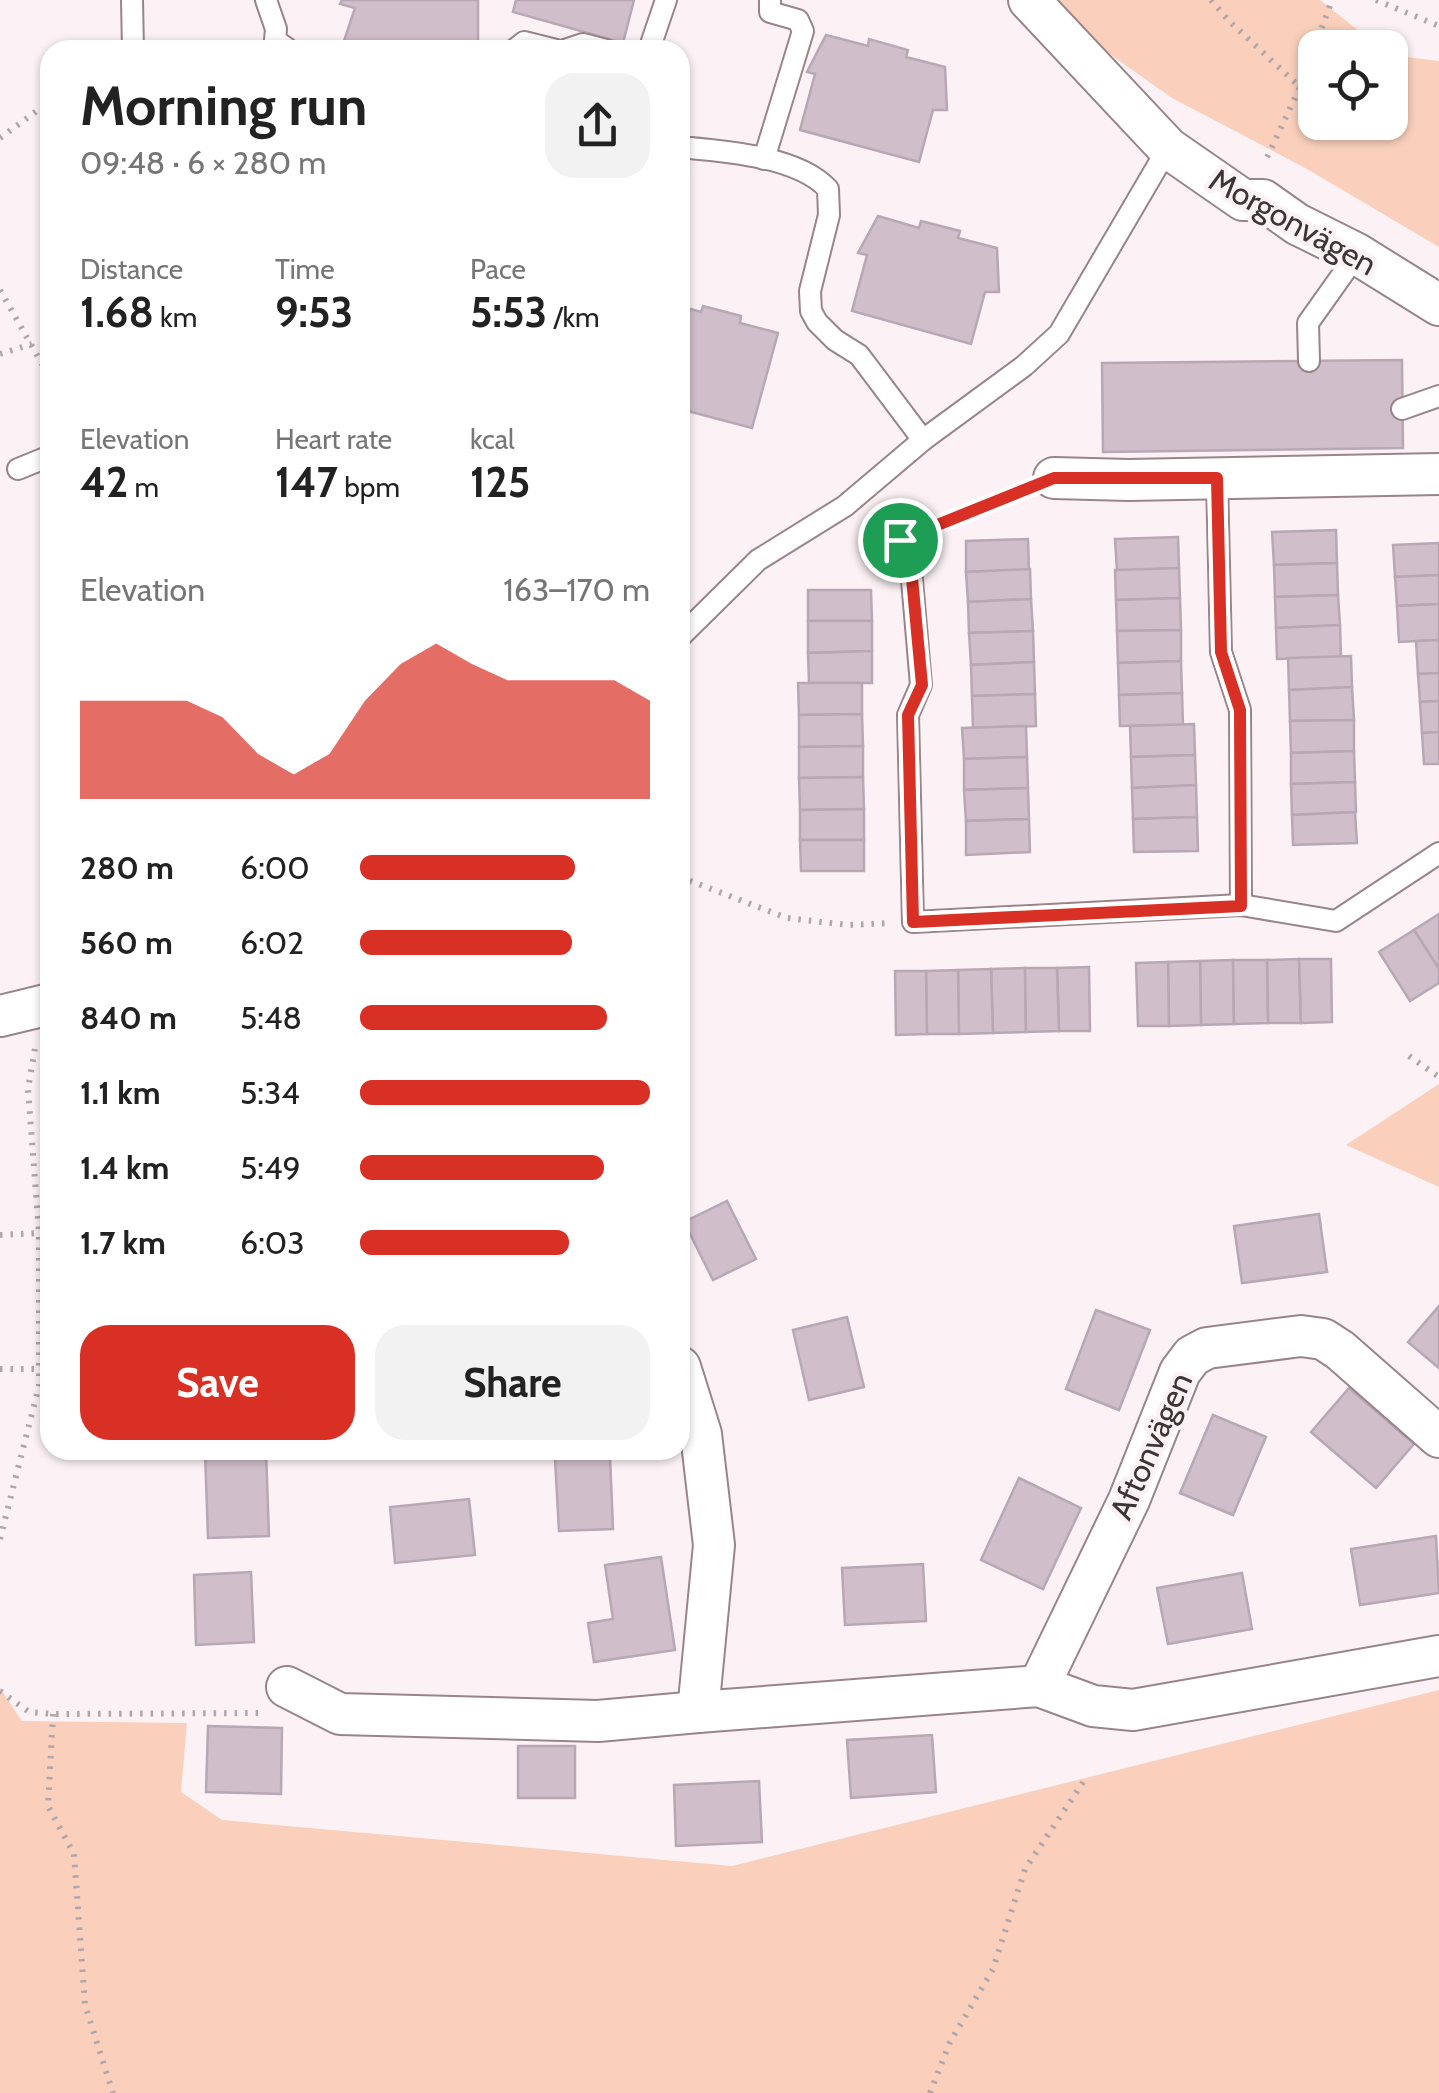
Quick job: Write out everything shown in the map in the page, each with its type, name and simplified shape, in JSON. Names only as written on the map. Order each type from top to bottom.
[{"type":"street","name":"Morgonvägen","points":[[1029,0],[1168,148],[1244,200],[1263,200],[1297,224],[1357,254],[1439,305]]},
{"type":"street","points":[[1054,478],[1434,478]]},
{"type":"street","points":[[0,1016],[40,1010]]},
{"type":"street","name":"Aftonvägen","points":[[1039,1686],[1129,1500],[1180,1372],[1192,1356],[1207,1348],[1300,1336],[1323,1338],[1439,1438]]},
{"type":"street","points":[[690,1399],[701,1434],[714,1545],[698,1712]]},
{"type":"street","points":[[287,1687],[340,1714],[598,1721],[1039,1686],[1093,1706],[1133,1710],[1439,1656]]},
{"type":"lane","points":[[132,0],[133,40]]},
{"type":"lane","points":[[266,0],[276,29],[275,40]]},
{"type":"lane","points":[[652,40],[666,0]]},
{"type":"lane","points":[[764,159],[803,31],[798,20],[770,12],[770,0]]},
{"type":"lane","points":[[690,627],[758,560],[845,506],[923,440],[1024,366],[1059,334],[1168,148]]},
{"type":"lane","points":[[690,149],[764,159],[819,179],[828,190],[829,216],[810,291],[811,311],[835,340],[859,355],[923,440]]},
{"type":"lane","points":[[1308,361],[1308,324],[1357,254]]},
{"type":"lane","points":[[1402,410],[1439,396]]},
{"type":"lane","points":[[18,469],[40,460]]},
{"type":"lane","points":[[1217,478],[1221,652],[1240,710],[1241,906]]},
{"type":"lane","points":[[900,540],[910,557],[922,685],[908,715],[913,922],[1241,906],[1336,921],[1439,853]]},
{"type":"path","points":[[1212,0],[1228,21],[1298,85]]},
{"type":"path","points":[[1321,30],[1332,0]]},
{"type":"path","points":[[1376,0],[1439,26]]},
{"type":"path","points":[[1263,200],[1264,164],[1298,91]]},
{"type":"path","points":[[0,138],[40,112]]},
{"type":"path","points":[[0,290],[40,359]]},
{"type":"path","points":[[0,354],[32,344]]},
{"type":"path","points":[[900,540],[1054,478]]},
{"type":"path","points":[[690,881],[787,918],[848,924],[913,922]]},
{"type":"path","points":[[0,1539],[39,1386],[39,1234],[28,1089],[40,1036]]},
{"type":"path","points":[[1409,1056],[1439,1077]]},
{"type":"path","points":[[0,1236],[39,1234]]},
{"type":"path","points":[[0,1369],[39,1368]]},
{"type":"path","points":[[0,1691],[28,1712],[268,1713],[287,1687]]},
{"type":"path","points":[[54,1714],[48,1806],[74,1854],[85,2005],[113,2093]]},
{"type":"path","points":[[930,2093],[950,2042],[993,1968],[1025,1869],[1086,1778]]},
{"type":"shaded area","points":[[1054,0],[1320,0],[1358,30],[1298,30],[1298,140],[1408,140],[1408,57],[1439,61],[1439,247],[1307,169],[1172,98],[1084,36]]},
{"type":"shaded area","points":[[1439,1084],[1439,1187],[1346,1145]]},
{"type":"shaded area","points":[[0,1688],[22,1721],[187,1723],[181,1792],[222,1820],[732,1866],[1439,1690],[1439,2093],[0,2093]]},
{"type":"building","points":[[342,0],[478,0],[478,40],[344,40],[355,8],[340,4]]},
{"type":"building","points":[[516,0],[634,0],[624,40],[513,12]]},
{"type":"building","points":[[826,35],[868,46],[869,39],[908,50],[906,57],[945,67],[947,110],[933,110],[919,162],[800,130],[815,74],[807,72]]},
{"type":"building","points":[[878,216],[919,228],[921,221],[960,231],[958,238],[997,248],[999,292],[985,292],[971,344],[852,311],[867,255],[858,253]]},
{"type":"building","points":[[703,306],[741,316],[740,323],[778,333],[752,428],[690,412],[690,309],[701,312]]},
{"type":"building","points":[[1402,360],[1403,448],[1103,452],[1102,363]]},
{"type":"building","points":[[1336,530],[1337,563],[1274,565],[1272,532]]},
{"type":"building","points":[[1178,537],[1179,568],[1117,571],[1115,539]]},
{"type":"building","points":[[1028,539],[1029,570],[966,572],[966,541]]},
{"type":"building","points":[[1439,543],[1439,575],[1395,577],[1393,545]]},
{"type":"building","points":[[1337,563],[1338,595],[1275,597],[1274,565]]},
{"type":"building","points":[[1179,568],[1180,598],[1116,600],[1115,570]]},
{"type":"building","points":[[1030,569],[1031,599],[968,602],[966,572]]},
{"type":"building","points":[[1439,575],[1439,604],[1397,606],[1395,577]]},
{"type":"building","points":[[808,590],[871,590],[872,621],[808,621]]},
{"type":"building","points":[[1338,595],[1340,625],[1276,628],[1275,597]]},
{"type":"building","points":[[1180,598],[1181,630],[1117,631],[1116,600]]},
{"type":"building","points":[[1031,599],[1033,631],[969,633],[968,602]]},
{"type":"building","points":[[1439,604],[1439,640],[1399,642],[1397,606]]},
{"type":"building","points":[[808,621],[872,621],[872,651],[808,653]]},
{"type":"building","points":[[1340,625],[1341,657],[1277,659],[1276,628]]},
{"type":"building","points":[[1181,630],[1181,661],[1118,663],[1117,631]]},
{"type":"building","points":[[1033,631],[1034,662],[971,665],[969,633]]},
{"type":"building","points":[[1439,640],[1439,673],[1418,674],[1416,641]]},
{"type":"building","points":[[872,651],[872,683],[809,683],[808,653]]},
{"type":"building","points":[[1351,656],[1352,687],[1289,690],[1288,658]]},
{"type":"building","points":[[1181,661],[1182,693],[1119,695],[1118,663]]},
{"type":"building","points":[[1034,662],[1035,694],[972,696],[971,665]]},
{"type":"building","points":[[1439,673],[1439,701],[1420,702],[1418,674]]},
{"type":"building","points":[[798,683],[862,683],[862,714],[799,715]]},
{"type":"building","points":[[1352,687],[1354,720],[1290,721],[1289,690]]},
{"type":"building","points":[[1182,693],[1183,725],[1120,726],[1119,695]]},
{"type":"building","points":[[1035,694],[1036,726],[973,728],[972,696]]},
{"type":"building","points":[[1439,701],[1439,732],[1422,733],[1420,702]]},
{"type":"building","points":[[862,714],[863,746],[799,747],[799,715]]},
{"type":"building","points":[[1354,720],[1354,751],[1291,753],[1290,721]]},
{"type":"building","points":[[1194,724],[1195,755],[1131,757],[1130,726]]},
{"type":"building","points":[[1026,726],[1027,757],[964,759],[962,728]]},
{"type":"building","points":[[1439,732],[1439,764],[1424,764],[1422,733]]},
{"type":"building","points":[[863,746],[863,777],[799,778],[799,747]]},
{"type":"building","points":[[1354,751],[1355,782],[1291,784],[1291,753]]},
{"type":"building","points":[[1195,755],[1196,785],[1132,788],[1131,757]]},
{"type":"building","points":[[1027,757],[1028,788],[964,790],[964,759]]},
{"type":"building","points":[[863,777],[864,809],[800,810],[799,778]]},
{"type":"building","points":[[1355,782],[1356,812],[1292,815],[1291,784]]},
{"type":"building","points":[[1196,785],[1197,817],[1133,819],[1132,788]]},
{"type":"building","points":[[1028,788],[1029,819],[966,821],[964,790]]},
{"type":"building","points":[[864,809],[864,840],[800,840],[800,810]]},
{"type":"building","points":[[1355,812],[1357,843],[1293,845],[1292,815]]},
{"type":"building","points":[[1197,817],[1198,851],[1134,852],[1133,819]]},
{"type":"building","points":[[1029,819],[1030,852],[966,855],[966,821]]},
{"type":"building","points":[[800,840],[864,840],[864,871],[801,871]]},
{"type":"building","points":[[1439,914],[1439,969],[1414,930]]},
{"type":"building","points":[[1414,930],[1439,969],[1439,983],[1410,1001],[1379,952]]},
{"type":"building","points":[[1299,959],[1301,1023],[1268,1023],[1267,960]]},
{"type":"building","points":[[1299,959],[1331,959],[1332,1022],[1301,1023]]},
{"type":"building","points":[[1233,960],[1234,1024],[1201,1025],[1200,961]]},
{"type":"building","points":[[1233,960],[1267,960],[1268,1023],[1234,1024]]},
{"type":"building","points":[[1200,961],[1201,1025],[1169,1026],[1168,962]]},
{"type":"building","points":[[1168,962],[1169,1026],[1138,1026],[1136,963]]},
{"type":"building","points":[[1089,967],[1090,1031],[1059,1031],[1057,968]]},
{"type":"building","points":[[1025,968],[1026,1032],[993,1033],[991,969]]},
{"type":"building","points":[[1025,968],[1057,968],[1059,1031],[1026,1032]]},
{"type":"building","points":[[991,969],[993,1033],[959,1034],[958,970]]},
{"type":"building","points":[[958,970],[959,1034],[927,1034],[926,971]]},
{"type":"building","points":[[895,971],[926,971],[927,1034],[896,1035]]},
{"type":"building","points":[[727,1201],[756,1259],[713,1280],[690,1234],[690,1219]]},
{"type":"building","points":[[1319,1214],[1327,1272],[1242,1283],[1234,1226]]},
{"type":"building","points":[[1439,1306],[1439,1368],[1408,1342]]},
{"type":"building","points":[[1096,1310],[1150,1330],[1119,1410],[1066,1389]]},
{"type":"building","points":[[847,1317],[864,1387],[809,1400],[793,1330]]},
{"type":"building","points":[[1349,1388],[1414,1444],[1376,1488],[1311,1432]]},
{"type":"building","points":[[1213,1415],[1266,1437],[1233,1515],[1180,1493]]},
{"type":"building","points":[[205,1460],[266,1460],[269,1536],[208,1538]]},
{"type":"building","points":[[555,1460],[610,1460],[613,1529],[559,1531]]},
{"type":"building","points":[[1019,1478],[1081,1508],[1043,1589],[981,1560]]},
{"type":"building","points":[[469,1499],[475,1555],[395,1563],[390,1507]]},
{"type":"building","points":[[1436,1536],[1439,1593],[1360,1605],[1351,1549]]},
{"type":"building","points":[[661,1557],[675,1650],[594,1662],[588,1623],[613,1619],[605,1565]]},
{"type":"building","points":[[923,1564],[926,1621],[845,1625],[842,1568]]},
{"type":"building","points":[[251,1572],[254,1642],[196,1645],[194,1575]]},
{"type":"building","points":[[1242,1573],[1252,1629],[1168,1644],[1157,1588]]},
{"type":"building","points":[[208,1726],[282,1728],[281,1794],[206,1792]]},
{"type":"building","points":[[932,1735],[936,1792],[851,1798],[847,1740]]},
{"type":"building","points":[[518,1746],[575,1746],[575,1798],[518,1798]]},
{"type":"building","points":[[759,1781],[762,1842],[676,1846],[674,1785]]},
{"type":"route","points":[[1054,478],[1217,478],[1221,652],[1240,710],[1241,906],[913,922],[908,715],[922,685],[910,557],[900,540],[1054,478]]}]
